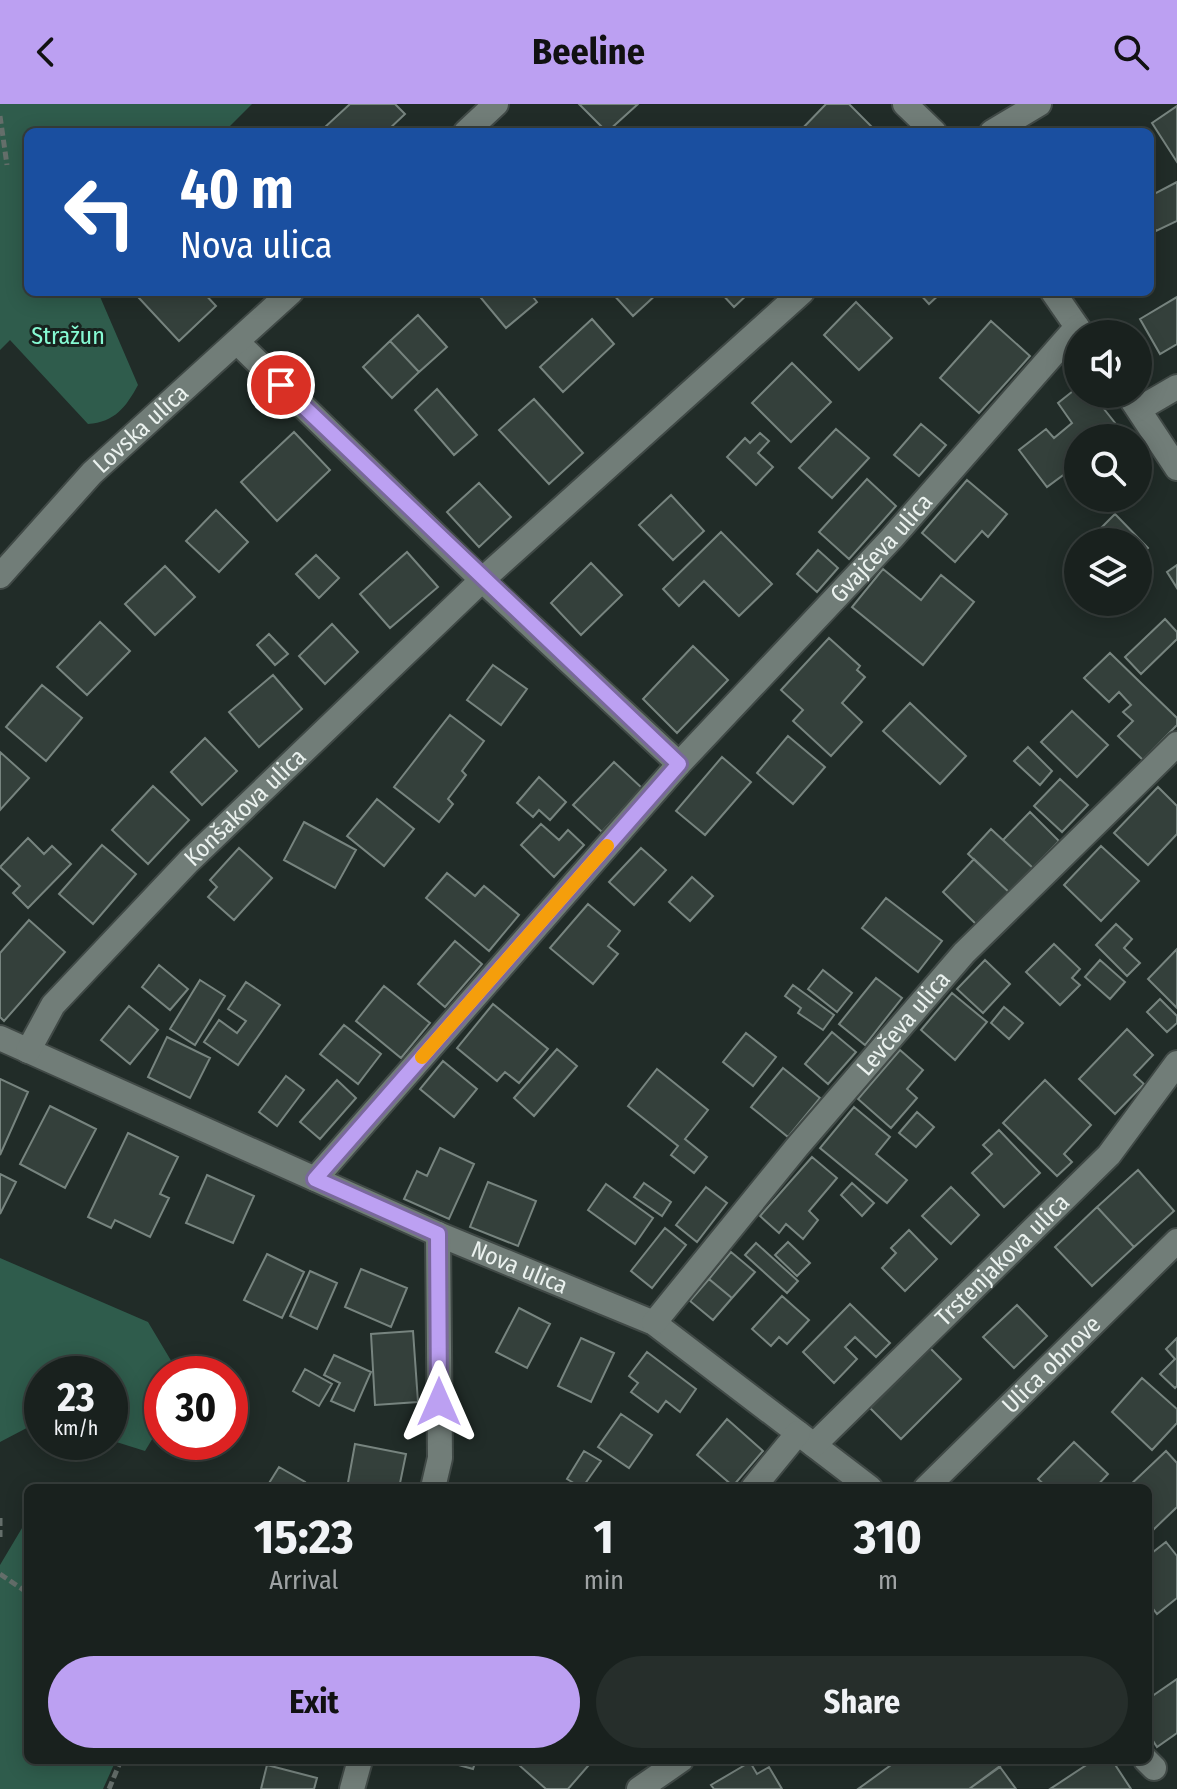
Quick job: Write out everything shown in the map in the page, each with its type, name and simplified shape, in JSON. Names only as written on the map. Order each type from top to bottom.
[{"type":"street","points":[[470,128],[496,104]]},
{"type":"street","points":[[905,104],[930,128]]},
{"type":"street","points":[[999,128],[1039,104]]},
{"type":"street","name":"Lovska ulica","points":[[0,576],[92,473],[287,296]]},
{"type":"street","name":"Konšakova ulica","points":[[28,1051],[53,1005],[188,862],[482,580],[798,296]]},
{"type":"street","points":[[1056,296],[1073,320]]},
{"type":"street","points":[[237,342],[482,580],[679,764]]},
{"type":"street","name":"Gvajčeva ulica","points":[[315,1179],[679,764],[892,538],[1064,348]]},
{"type":"street","points":[[1152,396],[1177,387]]},
{"type":"street","points":[[1137,408],[1177,468]]},
{"type":"street","name":"Levčeva ulica","points":[[654,1323],[797,1147],[964,953],[1177,744]]},
{"type":"street","name":"Nova ulica","points":[[0,1038],[438,1234],[654,1323],[865,1484]]},
{"type":"street","name":"Trstenjakova ulica","points":[[806,1439],[1109,1155],[1177,1063]]},
{"type":"street","points":[[434,1484],[440,1458],[438,1234]]},
{"type":"street","name":"Ulica obnove","points":[[930,1484],[1175,1246]]},
{"type":"street","points":[[757,1484],[806,1439]]},
{"type":"street","points":[[352,1789],[359,1764]]},
{"type":"street","points":[[639,1789],[675,1764]]},
{"type":"path","points":[[0,116],[7,165]]},
{"type":"path","points":[[0,1518],[0,1537]]},
{"type":"path","points":[[0,1574],[24,1590]]},
{"type":"path","points":[[109,1789],[119,1764]]},
{"type":"green space","name":"Stražun","points":[[0,104],[252,104],[228,128],[24,128],[24,296],[100,296],[138,385],[113,417],[88,424],[10,340],[0,350]]},
{"type":"green space","points":[[0,1258],[148,1322],[168,1356],[144,1356],[144,1451],[128,1446],[128,1356],[24,1356],[24,1429],[0,1442]]},
{"type":"green space","points":[[24,1525],[24,1764],[114,1764],[103,1789],[0,1789],[0,1565]]},
{"type":"building","points":[[350,104],[395,104],[405,114],[390,128],[325,127]]},
{"type":"building","points":[[579,104],[638,104],[611,128],[603,128]]},
{"type":"building","points":[[826,104],[849,104],[873,128],[803,128]]},
{"type":"building","points":[[1177,106],[1177,162],[1152,123]]},
{"type":"building","points":[[1177,182],[1177,221],[1156,231],[1154,227],[1154,194]]},
{"type":"building","points":[[207,296],[216,306],[179,341],[139,298]]},
{"type":"building","points":[[479,296],[532,296],[537,302],[506,328]]},
{"type":"building","points":[[615,296],[655,296],[633,316]]},
{"type":"building","points":[[724,296],[746,296],[734,307]]},
{"type":"building","points":[[922,296],[938,296],[929,304]]},
{"type":"building","points":[[1177,297],[1177,344],[1160,354],[1152,340],[1152,320],[1140,319]]},
{"type":"building","points":[[856,302],[892,338],[859,370],[824,335]]},
{"type":"building","points":[[418,315],[447,347],[419,372],[390,341]]},
{"type":"building","points":[[592,319],[614,344],[563,392],[540,367]]},
{"type":"building","points":[[991,321],[1030,356],[979,413],[940,378]]},
{"type":"building","points":[[390,341],[419,372],[392,398],[363,367]]},
{"type":"building","points":[[792,363],[831,402],[791,442],[752,403]]},
{"type":"building","points":[[437,389],[477,435],[454,455],[415,410]]},
{"type":"building","points":[[1064,398],[1064,408],[1103,408],[1116,424],[1071,424],[1058,403]]},
{"type":"building","points":[[534,399],[583,453],[549,484],[499,430]]},
{"type":"building","points":[[921,424],[946,445],[919,476],[894,455]]},
{"type":"building","points":[[836,429],[869,458],[832,498],[799,468]]},
{"type":"building","points":[[1046,429],[1054,438],[1064,430],[1064,474],[1047,487],[1019,450]]},
{"type":"building","points":[[294,432],[330,470],[277,521],[241,482]]},
{"type":"building","points":[[760,433],[769,441],[758,453],[773,467],[756,485],[727,457],[745,438],[750,443]]},
{"type":"building","points":[[867,479],[896,506],[849,559],[819,532]]},
{"type":"building","points":[[967,480],[1007,514],[988,537],[982,531],[955,562],[922,533]]},
{"type":"building","points":[[479,483],[511,517],[479,547],[447,512]]},
{"type":"building","points":[[671,495],[704,531],[673,560],[639,525]]},
{"type":"building","points":[[216,510],[248,542],[219,572],[186,541]]},
{"type":"building","points":[[1115,514],[1129,528],[1101,528]]},
{"type":"building","points":[[721,532],[772,584],[739,616],[704,581],[679,606],[663,589]]},
{"type":"building","points":[[818,550],[838,568],[817,592],[797,574]]},
{"type":"building","points":[[407,552],[438,587],[390,628],[360,594]]},
{"type":"building","points":[[316,555],[339,578],[319,598],[296,574]]},
{"type":"building","points":[[591,563],[622,595],[581,635],[551,603]]},
{"type":"building","points":[[1177,565],[1177,588],[1167,572]]},
{"type":"building","points":[[165,566],[195,597],[155,635],[125,604]]},
{"type":"building","points":[[883,569],[921,600],[941,575],[974,602],[923,665],[852,607]]},
{"type":"building","points":[[1165,619],[1177,632],[1177,639],[1141,674],[1125,657]]},
{"type":"building","points":[[100,622],[130,651],[87,695],[57,667]]},
{"type":"building","points":[[332,624],[358,652],[325,684],[299,656]]},
{"type":"building","points":[[269,634],[288,654],[275,665],[257,645]]},
{"type":"building","points":[[829,638],[860,666],[857,670],[865,677],[842,703],[862,722],[831,756],[793,721],[803,710],[781,690]]},
{"type":"building","points":[[693,646],[728,680],[677,733],[643,699]]},
{"type":"building","points":[[1110,653],[1177,718],[1177,725],[1143,760],[1118,736],[1133,721],[1123,712],[1131,705],[1119,692],[1109,702],[1084,678]]},
{"type":"building","points":[[493,665],[527,689],[501,725],[467,700]]},
{"type":"building","points":[[273,675],[302,709],[259,747],[229,712]]},
{"type":"building","points":[[42,685],[82,718],[46,761],[6,727]]},
{"type":"building","points":[[910,703],[966,756],[940,784],[883,731]]},
{"type":"building","points":[[1072,711],[1108,745],[1077,777],[1041,742]]},
{"type":"building","points":[[450,715],[484,741],[462,771],[466,775],[448,799],[453,804],[439,822],[394,787]]},
{"type":"building","points":[[788,736],[825,767],[793,804],[757,773]]},
{"type":"building","points":[[205,738],[237,771],[202,805],[171,772]]},
{"type":"building","points":[[1028,747],[1052,771],[1040,785],[1014,761]]},
{"type":"building","points":[[0,752],[29,778],[0,810]]},
{"type":"building","points":[[722,757],[751,782],[705,835],[676,811]]},
{"type":"building","points":[[614,762],[642,788],[602,832],[573,805]]},
{"type":"building","points":[[539,777],[566,802],[550,820],[539,810],[533,817],[517,803]]},
{"type":"building","points":[[1060,779],[1088,805],[1062,832],[1034,806]]},
{"type":"building","points":[[153,786],[189,820],[148,864],[112,830]]},
{"type":"building","points":[[1158,787],[1177,806],[1177,834],[1148,865],[1114,833]]},
{"type":"building","points":[[377,799],[414,829],[384,866],[347,836]]},
{"type":"building","points":[[1030,812],[1059,841],[1033,868],[1003,840]]},
{"type":"building","points":[[304,822],[356,850],[335,888],[284,860]]},
{"type":"building","points":[[541,824],[559,840],[568,830],[584,845],[554,877],[521,845]]},
{"type":"building","points":[[991,829],[1033,868],[1010,893],[968,854]]},
{"type":"building","points":[[28,838],[44,854],[52,846],[71,864],[28,908],[13,893],[20,886],[0,867]]},
{"type":"building","points":[[102,845],[136,874],[93,924],[59,894]]},
{"type":"building","points":[[1101,846],[1139,881],[1101,921],[1064,885]]},
{"type":"building","points":[[239,848],[272,878],[234,920],[208,897],[217,887],[210,880]]},
{"type":"building","points":[[641,848],[666,870],[634,905],[609,882]]},
{"type":"building","points":[[974,859],[1010,893],[978,926],[943,892]]},
{"type":"building","points":[[447,873],[475,896],[484,886],[519,915],[489,951],[426,898]]},
{"type":"building","points":[[692,877],[713,896],[690,921],[669,902]]},
{"type":"building","points":[[886,898],[942,941],[918,972],[862,928]]},
{"type":"building","points":[[588,904],[620,931],[608,946],[618,954],[593,984],[550,948]]},
{"type":"building","points":[[29,920],[65,952],[4,1021],[0,1017],[0,953]]},
{"type":"building","points":[[1116,924],[1132,939],[1124,948],[1140,963],[1127,976],[1096,945]]},
{"type":"building","points":[[455,941],[482,964],[445,1007],[418,984]]},
{"type":"building","points":[[1054,944],[1080,969],[1072,978],[1080,985],[1060,1005],[1026,972]]},
{"type":"building","points":[[1177,949],[1177,1008],[1148,979]]},
{"type":"building","points":[[985,960],[1010,984],[983,1013],[957,989]]},
{"type":"building","points":[[1100,960],[1125,982],[1110,999],[1085,977]]},
{"type":"building","points":[[159,965],[188,989],[170,1010],[142,987]]},
{"type":"building","points":[[823,970],[852,993],[837,1012],[808,989]]},
{"type":"building","points":[[876,978],[902,998],[865,1045],[839,1024]]},
{"type":"building","points":[[200,980],[225,996],[195,1045],[170,1029]]},
{"type":"building","points":[[246,982],[280,1005],[238,1065],[204,1042],[219,1020],[237,1033],[246,1021],[228,1009]]},
{"type":"building","points":[[793,985],[834,1015],[823,1030],[798,1013],[801,1008],[785,996]]},
{"type":"building","points":[[384,986],[430,1023],[401,1058],[356,1021]]},
{"type":"building","points":[[952,993],[987,1022],[955,1060],[921,1030]]},
{"type":"building","points":[[1160,999],[1177,1016],[1177,1023],[1167,1032],[1147,1012]]},
{"type":"building","points":[[493,1004],[548,1049],[519,1083],[505,1072],[497,1081],[457,1048]]},
{"type":"building","points":[[129,1006],[158,1030],[130,1064],[101,1040]]},
{"type":"building","points":[[1004,1007],[1023,1023],[1009,1039],[991,1023]]},
{"type":"building","points":[[344,1025],[381,1054],[358,1084],[320,1054]]},
{"type":"building","points":[[1127,1029],[1153,1055],[1134,1075],[1144,1084],[1115,1114],[1079,1079]]},
{"type":"building","points":[[832,1032],[856,1052],[828,1084],[805,1064]]},
{"type":"building","points":[[746,1033],[776,1057],[753,1086],[723,1062]]},
{"type":"building","points":[[167,1037],[210,1058],[190,1098],[148,1077]]},
{"type":"building","points":[[557,1049],[577,1066],[534,1116],[514,1098]]},
{"type":"building","points":[[900,1050],[923,1070],[907,1089],[917,1098],[891,1128],[858,1099]]},
{"type":"building","points":[[443,1061],[477,1089],[454,1117],[420,1089]]},
{"type":"building","points":[[783,1068],[820,1098],[788,1137],[751,1107]]},
{"type":"building","points":[[657,1069],[708,1110],[685,1139],[707,1157],[694,1173],[671,1155],[678,1146],[628,1106]]},
{"type":"building","points":[[286,1076],[304,1090],[277,1126],[259,1112]]},
{"type":"building","points":[[0,1079],[28,1092],[0,1155]]},
{"type":"building","points":[[337,1080],[356,1098],[320,1139],[300,1122]]},
{"type":"building","points":[[1045,1080],[1091,1125],[1064,1154],[1072,1162],[1057,1176],[1003,1123]]},
{"type":"building","points":[[50,1106],[96,1129],[65,1188],[20,1164]]},
{"type":"building","points":[[854,1107],[890,1137],[876,1154],[907,1180],[887,1203],[820,1148]]},
{"type":"building","points":[[917,1112],[934,1127],[916,1147],[899,1133]]},
{"type":"building","points":[[999,1130],[1040,1173],[1004,1207],[972,1173],[992,1154],[983,1145]]},
{"type":"building","points":[[128,1133],[178,1157],[160,1194],[169,1198],[150,1237],[115,1220],[111,1228],[88,1217]]},
{"type":"building","points":[[440,1148],[474,1164],[449,1219],[404,1199],[417,1171],[427,1176]]},
{"type":"building","points":[[812,1157],[837,1178],[809,1211],[818,1220],[803,1239],[786,1224],[779,1233],[760,1216]]},
{"type":"building","points":[[1138,1170],[1174,1211],[1134,1247],[1097,1207]]},
{"type":"building","points":[[0,1174],[16,1182],[0,1214]]},
{"type":"building","points":[[207,1175],[254,1196],[233,1243],[186,1223]]},
{"type":"building","points":[[488,1182],[536,1201],[518,1246],[470,1227]]},
{"type":"building","points":[[644,1183],[671,1202],[662,1216],[634,1197]]},
{"type":"building","points":[[852,1183],[874,1203],[862,1216],[841,1195]]},
{"type":"building","points":[[606,1184],[653,1218],[635,1244],[588,1210]]},
{"type":"building","points":[[706,1187],[727,1203],[697,1242],[676,1225]]},
{"type":"building","points":[[951,1187],[979,1215],[951,1244],[922,1216]]},
{"type":"building","points":[[1097,1207],[1134,1247],[1092,1286],[1055,1247]]},
{"type":"building","points":[[665,1228],[686,1245],[652,1288],[631,1271]]},
{"type":"building","points":[[909,1230],[937,1259],[905,1291],[882,1268],[896,1253],[891,1248]]},
{"type":"building","points":[[788,1242],[810,1263],[797,1276],[775,1255]]},
{"type":"building","points":[[756,1243],[798,1281],[787,1293],[745,1255]]},
{"type":"building","points":[[731,1252],[755,1272],[732,1298],[709,1279]]},
{"type":"building","points":[[267,1254],[304,1272],[282,1318],[244,1300]]},
{"type":"building","points":[[361,1269],[407,1288],[391,1327],[345,1307]]},
{"type":"building","points":[[310,1271],[337,1283],[317,1329],[290,1316]]},
{"type":"building","points":[[709,1279],[732,1298],[713,1320],[690,1301]]},
{"type":"building","points":[[782,1296],[809,1320],[787,1344],[779,1337],[771,1346],[752,1329]]},
{"type":"building","points":[[850,1304],[890,1343],[876,1357],[855,1337],[845,1347],[857,1359],[834,1383],[803,1352]]},
{"type":"building","points":[[1017,1305],[1047,1336],[1014,1368],[983,1337]]},
{"type":"building","points":[[519,1308],[550,1324],[527,1368],[496,1352]]},
{"type":"building","points":[[413,1331],[418,1402],[375,1405],[371,1334]]},
{"type":"building","points":[[581,1338],[614,1353],[591,1402],[558,1386]]},
{"type":"building","points":[[1177,1338],[1175,1388],[1160,1374],[1175,1359],[1166,1349]]},
{"type":"building","points":[[930,1348],[961,1379],[901,1439],[870,1408]]},
{"type":"building","points":[[647,1352],[696,1389],[680,1412],[666,1401],[658,1412],[631,1392],[638,1383],[629,1376]]},
{"type":"building","points":[[334,1355],[371,1372],[354,1411],[331,1401],[340,1383],[324,1375]]},
{"type":"building","points":[[305,1369],[332,1384],[319,1406],[293,1391]]},
{"type":"building","points":[[1142,1378],[1177,1409],[1177,1423],[1152,1450],[1112,1412]]},
{"type":"building","points":[[621,1414],[652,1435],[629,1468],[598,1447]]},
{"type":"building","points":[[727,1419],[763,1451],[735,1484],[731,1484],[697,1455]]},
{"type":"building","points":[[1074,1442],[1108,1474],[1099,1484],[1044,1484],[1038,1479]]},
{"type":"building","points":[[355,1444],[406,1454],[400,1484],[348,1484]]},
{"type":"building","points":[[584,1451],[601,1461],[585,1484],[575,1484],[567,1479]]},
{"type":"building","points":[[1166,1451],[1177,1463],[1177,1507],[1152,1531],[1152,1484],[1131,1484]]},
{"type":"building","points":[[279,1467],[305,1482],[304,1484],[268,1484]]},
{"type":"building","points":[[1166,1542],[1177,1556],[1177,1598],[1157,1614],[1152,1607],[1152,1553]]},
{"type":"building","points":[[1177,1679],[1177,1733],[1157,1747],[1152,1739],[1152,1696]]},
{"type":"building","points":[[455,1764],[475,1764],[473,1769]]},
{"type":"building","points":[[751,1764],[757,1774],[769,1767],[782,1789],[714,1789],[711,1785]]},
{"type":"building","points":[[892,1764],[1003,1764],[969,1789],[858,1789]]},
{"type":"building","points":[[1088,1764],[1115,1764],[1131,1789],[1050,1789]]},
{"type":"building","points":[[267,1765],[317,1778],[314,1789],[261,1789]]},
{"type":"building","points":[[520,1766],[588,1766],[568,1789],[546,1789]]},
{"type":"building","points":[[1000,1767],[1016,1789],[969,1789]]},
{"type":"slow traffic","points":[[422,1057],[607,846]]},
{"type":"route","points":[[281,385],[482,580],[679,764],[315,1179],[438,1234],[439,1402]]}]
